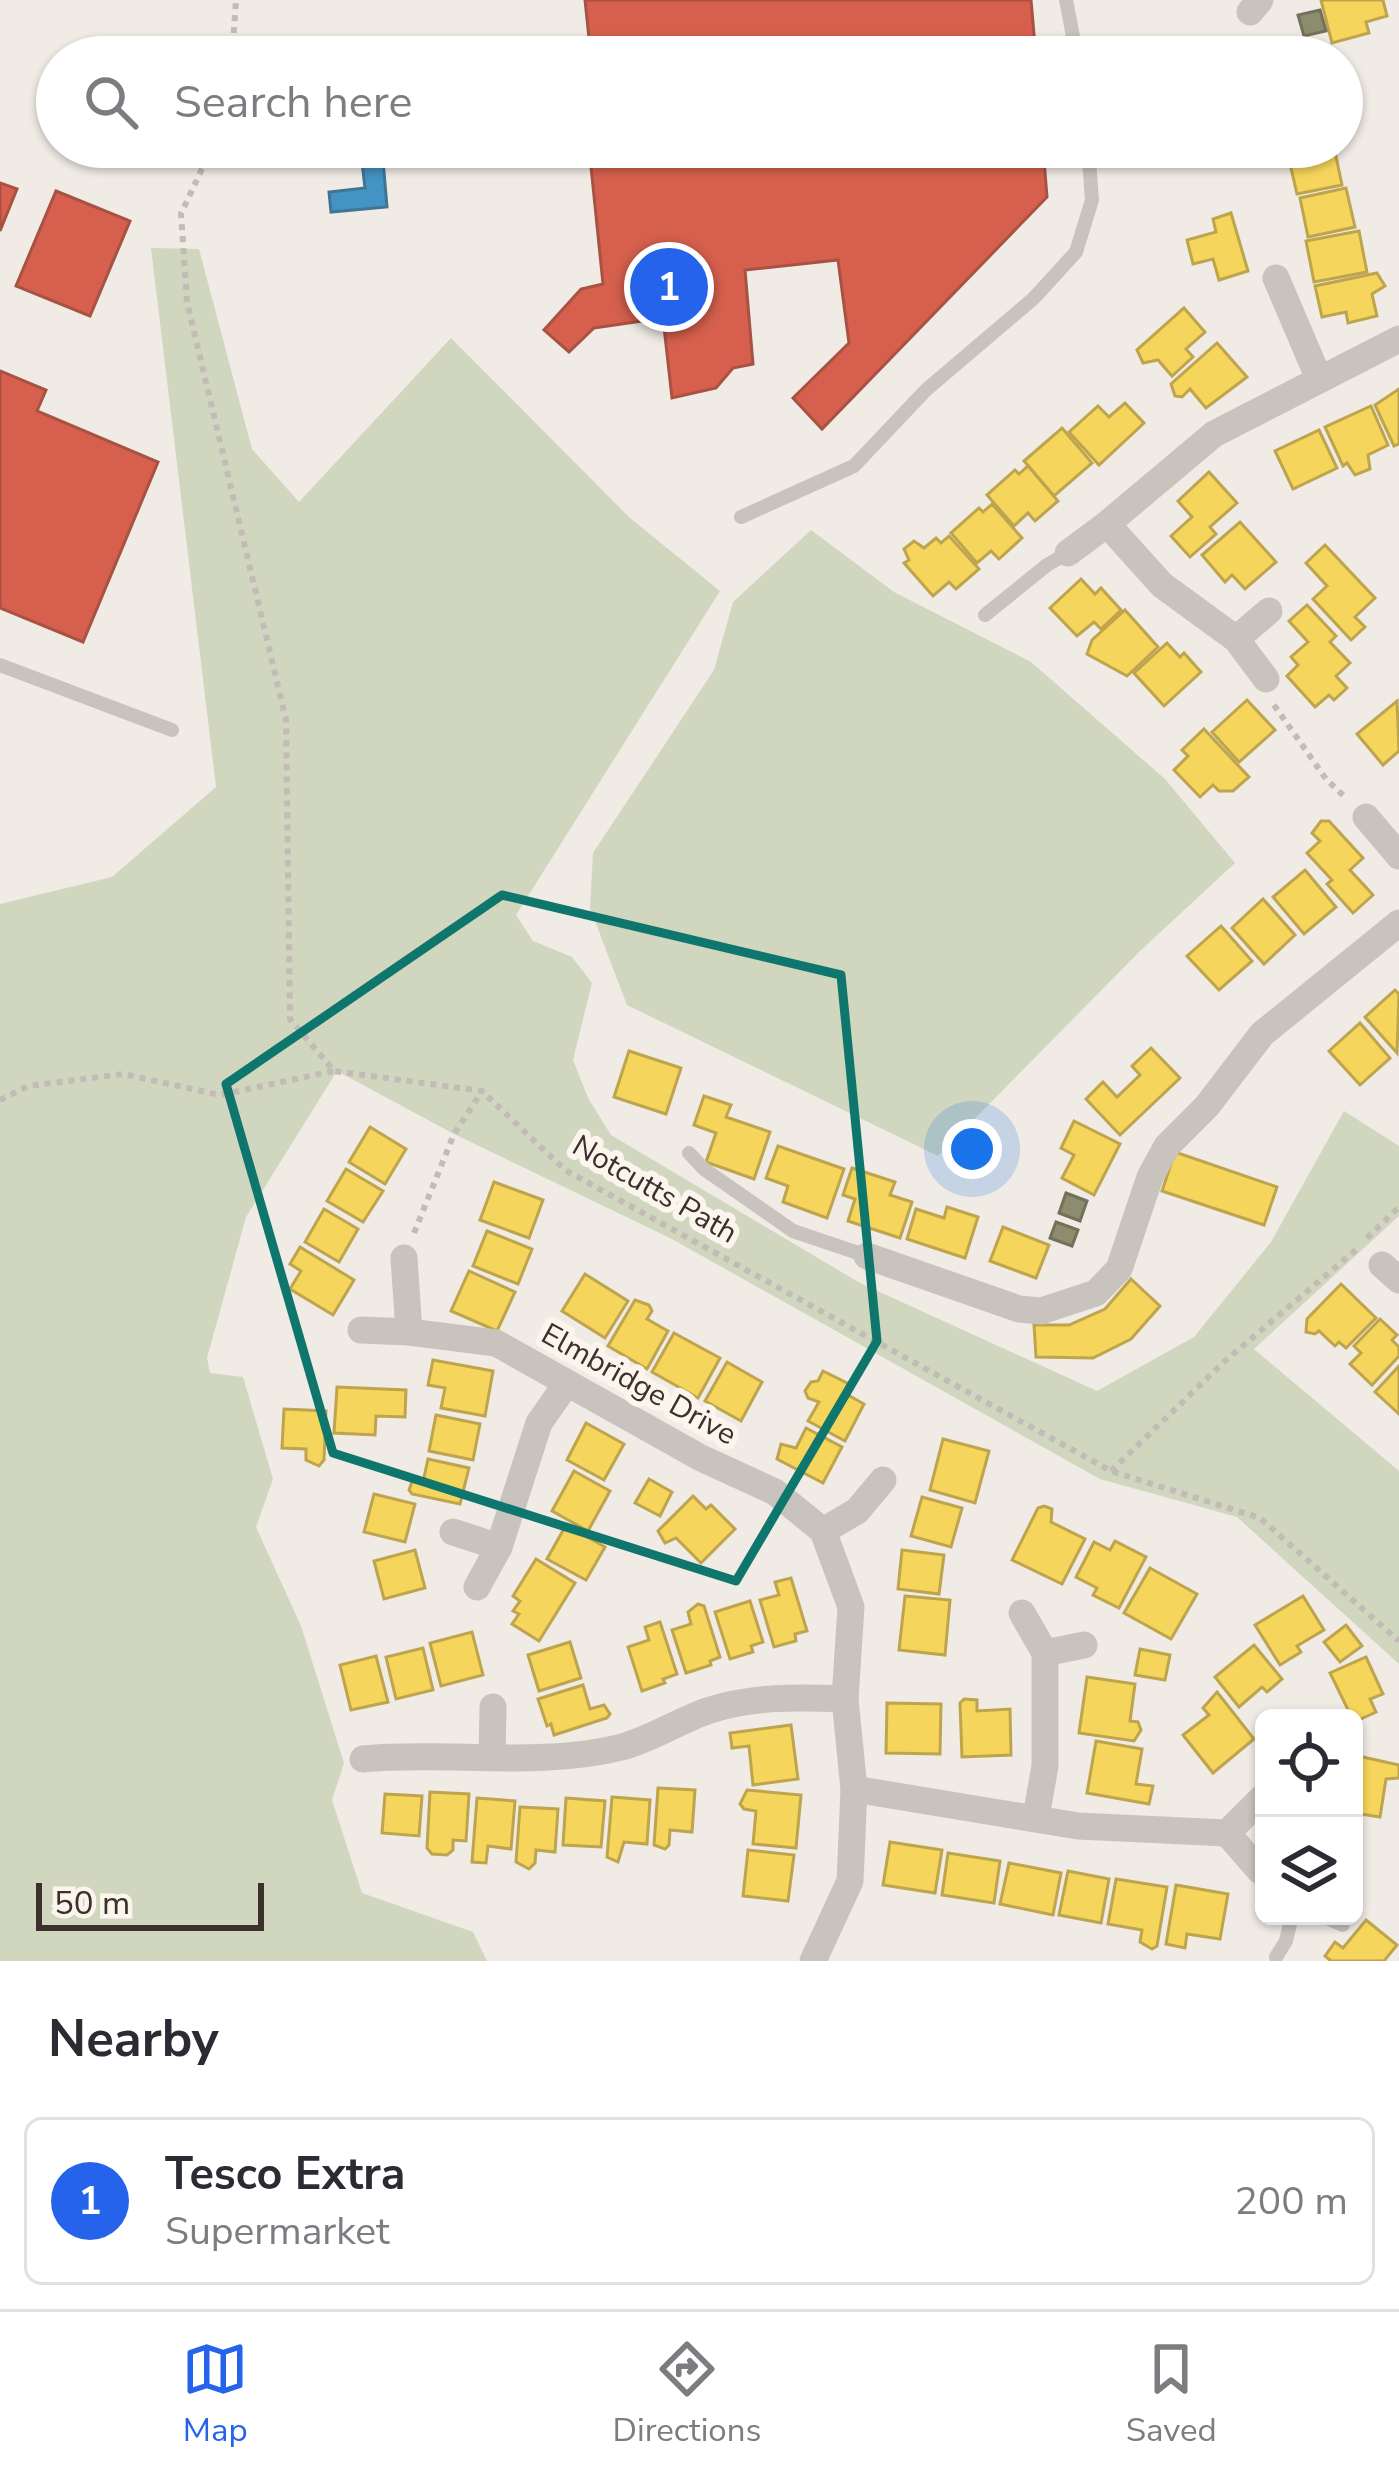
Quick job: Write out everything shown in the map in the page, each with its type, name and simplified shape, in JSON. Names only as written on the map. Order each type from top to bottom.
[{"type":"street","points":[[1276,278],[1319,379]]},
{"type":"street","points":[[1068,553],[1214,434],[1399,339]]},
{"type":"street","points":[[1107,524],[1162,585],[1236,639],[1266,679]]},
{"type":"street","points":[[1236,639],[1269,611]]},
{"type":"street","points":[[1366,818],[1399,856]]},
{"type":"street","points":[[867,1256],[1018,1309],[1041,1311],[1096,1293],[1119,1269],[1150,1177],[1167,1146],[1208,1106],[1262,1034],[1399,923]]},
{"type":"street","points":[[404,1258],[409,1332]]},
{"type":"street","name":"Elmbridge Drive","points":[[361,1330],[496,1343],[700,1459],[776,1492],[823,1531]]},
{"type":"street","points":[[477,1587],[499,1547],[539,1423],[567,1383]]},
{"type":"street","points":[[813,1961],[850,1881],[854,1789],[845,1700],[850,1607],[823,1531],[857,1511],[884,1480]]},
{"type":"street","points":[[453,1532],[499,1547]]},
{"type":"street","points":[[1022,1613],[1045,1653],[1045,1766],[1036,1817]]},
{"type":"street","points":[[1045,1653],[1084,1645]]},
{"type":"street","points":[[363,1760],[409,1755],[554,1756],[623,1747],[710,1710],[778,1696],[845,1700]]},
{"type":"street","points":[[492,1757],[493,1707]]},
{"type":"street","points":[[854,1789],[1078,1826],[1227,1833],[1255,1865]]},
{"type":"street","points":[[1227,1833],[1255,1805]]},
{"type":"lane","points":[[1066,0],[1073,36]]},
{"type":"lane","points":[[741,517],[854,466],[926,390],[1048,283],[1076,252],[1092,200],[1090,168]]},
{"type":"lane","points":[[986,615],[1068,553]]},
{"type":"lane","points":[[0,665],[172,730]]},
{"type":"lane","points":[[689,1154],[793,1232],[867,1256]]},
{"type":"lane","points":[[1276,1958],[1290,1925]]},
{"type":"path","points":[[233,36],[236,0]]},
{"type":"path","points":[[202,168],[181,214],[187,302],[286,720],[290,1019],[334,1071]]},
{"type":"path","points":[[1266,679],[1275,711],[1326,779],[1366,818]]},
{"type":"path","points":[[0,1100],[28,1086],[122,1074],[220,1095],[334,1071],[482,1090],[454,1134],[404,1258]]},
{"type":"path","name":"Notcutts Path","points":[[482,1090],[565,1170],[1111,1471],[1259,1518],[1399,1641]]},
{"type":"path","points":[[1111,1471],[1225,1361],[1399,1207]]},
{"type":"highlighted area","points":[[502,895],[841,975],[877,1341],[736,1581],[333,1453],[226,1084]]},
{"type":"green space","points":[[151,248],[199,249],[252,449],[299,502],[451,338],[630,518],[720,591],[516,915],[533,941],[572,957],[592,983],[573,1060],[588,1098],[611,1135],[860,1283],[1097,1391],[1194,1337],[1271,1242],[1344,1111],[1399,1146],[1399,1216],[1254,1349],[1399,1471],[1399,1664],[1237,1517],[1100,1479],[670,1238],[454,1134],[337,1071],[246,1217],[207,1358],[210,1373],[243,1377],[273,1479],[256,1527],[301,1626],[344,1763],[332,1800],[362,1893],[473,1932],[487,1961],[0,1961],[0,904],[112,877],[216,787]]},
{"type":"green space","points":[[811,530],[894,592],[1031,662],[1165,779],[1235,863],[1140,951],[938,1156],[627,1005],[590,908],[593,853],[714,670],[733,602]]},
{"type":"building: Homes","points":[[1321,0],[1383,0],[1387,16],[1366,22],[1369,33],[1330,36]]},
{"type":"building: Homes","points":[[1291,168],[1338,168],[1342,185],[1297,194]]},
{"type":"building: Homes","points":[[1346,188],[1355,227],[1308,237],[1300,198]]},
{"type":"building: Homes","points":[[1231,213],[1248,271],[1219,280],[1213,259],[1193,264],[1187,240],[1216,232],[1213,219]]},
{"type":"building: Homes","points":[[1359,231],[1367,272],[1314,282],[1306,241]]},
{"type":"building: Homes","points":[[1377,273],[1385,286],[1372,294],[1377,316],[1348,323],[1346,312],[1322,317],[1315,286]]},
{"type":"building: Homes","points":[[1184,308],[1205,332],[1186,349],[1193,357],[1172,376],[1158,360],[1143,363],[1137,350]]},
{"type":"building: Homes","points":[[1217,343],[1247,377],[1206,408],[1190,389],[1182,397],[1175,396],[1171,384]]},
{"type":"building: Homes","points":[[1399,389],[1399,444],[1394,446],[1375,405]]},
{"type":"building: Homes","points":[[1125,403],[1144,423],[1099,465],[1069,432],[1098,406],[1109,417]]},
{"type":"building: Homes","points":[[1371,406],[1388,445],[1368,455],[1370,469],[1355,475],[1347,463],[1343,466],[1325,427]]},
{"type":"building: Homes","points":[[1062,428],[1092,463],[1054,496],[1024,461]]},
{"type":"building: Homes","points":[[1319,430],[1337,468],[1293,489],[1275,451]]},
{"type":"building: Homes","points":[[1028,466],[1058,501],[1035,521],[1028,513],[1014,526],[987,495],[1015,470],[1019,474]]},
{"type":"building: Homes","points":[[1209,472],[1237,503],[1210,527],[1216,534],[1190,557],[1171,536],[1192,517],[1178,501]]},
{"type":"building: Homes","points":[[992,504],[1022,538],[999,559],[991,551],[977,563],[951,533],[979,508],[983,512]]},
{"type":"building: Homes","points":[[1240,522],[1276,562],[1245,589],[1232,575],[1225,582],[1202,555]]},
{"type":"building: Homes","points":[[949,536],[979,569],[956,589],[949,582],[933,596],[904,563],[909,560],[904,549],[914,541],[924,548],[936,538],[941,543]]},
{"type":"building: Homes","points":[[1325,545],[1375,598],[1355,617],[1365,627],[1351,640],[1313,599],[1327,586],[1306,563]]},
{"type":"building: Homes","points":[[1081,579],[1095,594],[1101,588],[1121,610],[1101,629],[1094,622],[1077,636],[1050,608]]},
{"type":"building: Homes","points":[[1307,605],[1336,636],[1330,642],[1350,663],[1336,676],[1347,688],[1334,700],[1329,695],[1315,707],[1287,676],[1298,665],[1291,657],[1308,642],[1289,621]]},
{"type":"building: Homes","points":[[1125,610],[1158,647],[1127,676],[1087,654],[1092,640]]},
{"type":"building: Homes","points":[[1167,643],[1201,672],[1164,706],[1134,673]]},
{"type":"building: Homes","points":[[1247,700],[1275,730],[1239,762],[1212,732]]},
{"type":"building: Homes","points":[[1397,701],[1399,751],[1383,765],[1357,734]]},
{"type":"building: Homes","points":[[1204,729],[1249,777],[1233,791],[1219,791],[1213,785],[1200,797],[1174,770],[1188,756],[1182,750]]},
{"type":"building: Homes","points":[[1321,821],[1329,821],[1363,858],[1350,870],[1373,895],[1353,913],[1307,853],[1320,841],[1312,833]]},
{"type":"building: Homes","points":[[1305,870],[1336,907],[1304,934],[1273,897]]},
{"type":"building: Homes","points":[[1263,899],[1295,935],[1264,964],[1232,928]]},
{"type":"building: Homes","points":[[1221,926],[1252,961],[1219,990],[1187,956]]},
{"type":"building: Homes","points":[[1395,990],[1399,994],[1397,1053],[1365,1017]]},
{"type":"building: Homes","points":[[1360,1023],[1390,1058],[1360,1085],[1329,1051]]},
{"type":"building: Homes","points":[[1151,1048],[1180,1078],[1120,1135],[1086,1099],[1103,1082],[1117,1097],[1140,1075],[1132,1066]]},
{"type":"building: Homes","points":[[629,1051],[681,1068],[666,1114],[614,1097]]},
{"type":"building: Homes","points":[[704,1096],[731,1105],[726,1117],[770,1132],[754,1179],[706,1162],[716,1133],[694,1125]]},
{"type":"building: Homes","points":[[1074,1121],[1120,1144],[1094,1195],[1062,1178],[1074,1155],[1061,1148]]},
{"type":"building: Homes","points":[[370,1127],[406,1149],[385,1184],[349,1162]]},
{"type":"building: Homes","points":[[778,1146],[844,1169],[827,1218],[783,1202],[788,1186],[766,1178]]},
{"type":"building: Homes","points":[[1175,1152],[1277,1187],[1264,1225],[1162,1191]]},
{"type":"building: Homes","points":[[852,1168],[895,1182],[890,1195],[912,1202],[900,1238],[848,1221],[855,1199],[843,1195]]},
{"type":"building: Homes","points":[[346,1169],[383,1191],[363,1222],[327,1201]]},
{"type":"building: Homes","points":[[494,1182],[543,1200],[529,1238],[480,1220]]},
{"type":"building: Homes","points":[[947,1207],[978,1217],[965,1258],[907,1239],[916,1209],[944,1218]]},
{"type":"building: Homes","points":[[324,1209],[358,1229],[339,1262],[305,1242]]},
{"type":"building: Homes","points":[[1003,1227],[1049,1245],[1036,1278],[990,1261]]},
{"type":"building: Homes","points":[[487,1231],[532,1249],[518,1284],[473,1266]]},
{"type":"building: Homes","points":[[300,1247],[354,1280],[333,1315],[290,1289],[301,1271],[290,1264]]},
{"type":"building: Homes","points":[[469,1271],[515,1292],[497,1331],[451,1311]]},
{"type":"building: Homes","points":[[585,1274],[628,1301],[605,1338],[562,1311]]},
{"type":"building: Homes","points":[[1131,1279],[1160,1306],[1131,1339],[1093,1358],[1036,1357],[1034,1325],[1069,1325],[1105,1309]]},
{"type":"building: Homes","points":[[1341,1284],[1376,1318],[1346,1348],[1339,1342],[1335,1346],[1319,1331],[1306,1332],[1307,1319]]},
{"type":"building: Homes","points":[[635,1300],[649,1305],[652,1311],[647,1319],[668,1331],[647,1369],[608,1346]]},
{"type":"building: Homes","points":[[1380,1319],[1397,1335],[1392,1340],[1399,1347],[1399,1356],[1372,1385],[1350,1364],[1361,1353],[1354,1346]]},
{"type":"building: Homes","points":[[674,1333],[720,1358],[698,1398],[652,1372]]},
{"type":"building: Homes","points":[[433,1360],[493,1371],[485,1416],[441,1408],[445,1388],[428,1385]]},
{"type":"building: Homes","points":[[727,1362],[762,1382],[741,1421],[705,1401]]},
{"type":"building: Homes","points":[[1399,1366],[1399,1414],[1375,1392]]},
{"type":"building: Homes","points":[[823,1371],[853,1386],[848,1395],[864,1404],[845,1441],[808,1421],[819,1402],[808,1398],[805,1391]]},
{"type":"building: Homes","points":[[337,1387],[406,1390],[405,1417],[376,1416],[375,1435],[334,1433]]},
{"type":"building: Homes","points":[[284,1409],[326,1411],[324,1460],[319,1466],[306,1460],[306,1449],[282,1448]]},
{"type":"building: Homes","points":[[436,1415],[480,1424],[473,1460],[429,1451]]},
{"type":"building: Homes","points":[[586,1423],[624,1444],[604,1480],[567,1460]]},
{"type":"building: Homes","points":[[806,1428],[842,1447],[823,1483],[777,1459],[781,1444],[796,1448]]},
{"type":"building: Homes","points":[[943,1439],[989,1451],[975,1503],[930,1490]]},
{"type":"building: Homes","points":[[428,1459],[469,1468],[460,1504],[409,1490],[413,1479],[423,1482]]},
{"type":"building: Homes","points":[[574,1471],[610,1491],[588,1531],[552,1511]]},
{"type":"building: Homes","points":[[649,1479],[672,1492],[660,1516],[635,1503]]},
{"type":"building: Homes","points":[[374,1494],[415,1504],[405,1542],[364,1532]]},
{"type":"building: Homes","points":[[693,1496],[706,1509],[711,1505],[735,1529],[701,1563],[676,1538],[665,1543],[658,1531]]},
{"type":"building: Homes","points":[[922,1497],[962,1508],[951,1547],[911,1536]]},
{"type":"building: Homes","points":[[1038,1508],[1052,1509],[1051,1522],[1085,1539],[1062,1584],[1012,1560]]},
{"type":"building: Homes","points":[[566,1525],[605,1547],[586,1580],[547,1559]]},
{"type":"building: Homes","points":[[1115,1541],[1146,1557],[1119,1608],[1093,1595],[1097,1588],[1076,1577],[1094,1542],[1110,1550]]},
{"type":"building: Homes","points":[[415,1550],[425,1588],[384,1599],[374,1561]]},
{"type":"building: Homes","points":[[902,1550],[944,1555],[939,1594],[898,1589]]},
{"type":"building: Homes","points":[[536,1559],[575,1583],[539,1641],[512,1624],[520,1601],[513,1596]]},
{"type":"building: Homes","points":[[1150,1568],[1197,1594],[1171,1639],[1124,1613]]},
{"type":"building: Homes","points":[[791,1578],[807,1631],[795,1634],[796,1641],[774,1647],[760,1600],[779,1595],[775,1582]]},
{"type":"building: Homes","points":[[905,1596],[950,1600],[945,1655],[899,1650]]},
{"type":"building: Homes","points":[[1303,1596],[1324,1630],[1297,1646],[1301,1652],[1280,1665],[1255,1625]]},
{"type":"building: Homes","points":[[750,1601],[763,1642],[751,1646],[753,1652],[730,1659],[715,1612]]},
{"type":"building: Homes","points":[[698,1604],[704,1606],[720,1657],[686,1673],[672,1630],[691,1624],[688,1612]]},
{"type":"building: Homes","points":[[660,1622],[677,1674],[642,1691],[628,1647],[649,1640],[645,1627]]},
{"type":"building: Homes","points":[[1346,1625],[1362,1646],[1340,1662],[1324,1642]]},
{"type":"building: Homes","points":[[472,1632],[483,1675],[441,1686],[430,1643]]},
{"type":"building: Homes","points":[[570,1642],[581,1678],[539,1691],[528,1655]]},
{"type":"building: Homes","points":[[1254,1645],[1282,1679],[1267,1692],[1262,1687],[1239,1707],[1215,1677]]},
{"type":"building: Homes","points":[[423,1648],[433,1690],[396,1699],[386,1657]]},
{"type":"building: Homes","points":[[1140,1649],[1170,1655],[1165,1680],[1135,1675]]},
{"type":"building: Homes","points":[[376,1656],[388,1702],[351,1710],[340,1665]]},
{"type":"building: Homes","points":[[1366,1657],[1383,1694],[1370,1699],[1376,1712],[1363,1718],[1363,1709],[1348,1709],[1330,1673]]},
{"type":"building: Homes","points":[[1087,1677],[1135,1684],[1130,1721],[1138,1722],[1141,1730],[1134,1741],[1079,1733]]},
{"type":"building: Homes","points":[[583,1685],[590,1709],[604,1705],[610,1714],[554,1735],[538,1699]]},
{"type":"building: Homes","points":[[1217,1692],[1254,1739],[1213,1773],[1183,1735],[1209,1715],[1203,1708]]},
{"type":"building: Homes","points":[[977,1700],[977,1711],[1010,1709],[1011,1755],[962,1757],[960,1703]]},
{"type":"building: Homes","points":[[887,1703],[941,1704],[940,1754],[886,1753]]},
{"type":"building: Homes","points":[[791,1725],[798,1779],[753,1785],[749,1746],[732,1748],[730,1733]]},
{"type":"building: Homes","points":[[1096,1741],[1142,1749],[1136,1784],[1153,1786],[1149,1804],[1087,1793]]},
{"type":"building: Homes","points":[[1363,1757],[1399,1765],[1399,1778],[1386,1779],[1380,1817],[1363,1814]]},
{"type":"building: Homes","points":[[658,1788],[695,1790],[692,1832],[670,1830],[665,1849],[654,1845]]},
{"type":"building: Homes","points":[[747,1790],[801,1795],[796,1848],[753,1844],[756,1811],[740,1804]]},
{"type":"building: Homes","points":[[430,1792],[469,1794],[466,1841],[453,1840],[453,1850],[447,1855],[432,1854],[427,1848]]},
{"type":"building: Homes","points":[[385,1794],[422,1796],[419,1836],[382,1833]]},
{"type":"building: Homes","points":[[612,1797],[650,1800],[647,1844],[624,1842],[618,1862],[607,1857]]},
{"type":"building: Homes","points":[[477,1798],[515,1801],[511,1849],[488,1846],[486,1863],[472,1862]]},
{"type":"building: Homes","points":[[566,1798],[605,1801],[601,1847],[563,1845]]},
{"type":"building: Homes","points":[[520,1807],[558,1809],[555,1852],[536,1850],[529,1869],[516,1862]]},
{"type":"building: Homes","points":[[890,1842],[942,1850],[935,1893],[883,1885]]},
{"type":"building: Homes","points":[[748,1850],[794,1855],[788,1901],[743,1896]]},
{"type":"building: Homes","points":[[948,1853],[1000,1861],[994,1903],[942,1895]]},
{"type":"building: Homes","points":[[1009,1863],[1061,1873],[1053,1915],[1000,1904]]},
{"type":"building: Homes","points":[[1068,1871],[1109,1879],[1101,1923],[1059,1915]]},
{"type":"building: Homes","points":[[1116,1879],[1167,1887],[1157,1946],[1152,1949],[1140,1942],[1142,1930],[1108,1924]]},
{"type":"building: Homes","points":[[1176,1885],[1228,1894],[1220,1939],[1187,1934],[1185,1948],[1166,1944]]},
{"type":"building: Homes","points":[[1366,1920],[1397,1945],[1384,1961],[1331,1961],[1325,1956],[1335,1942],[1343,1948]]},
{"type":"building: Shops","points":[[585,0],[1031,0],[1034,36],[589,36]]},
{"type":"building: Shops","points":[[591,168],[1045,168],[1047,197],[822,429],[793,398],[849,343],[838,260],[745,270],[753,364],[733,368],[716,388],[672,398],[663,318],[594,328],[569,352],[544,330],[581,289],[603,284]]},
{"type":"building: Shops","points":[[0,183],[17,189],[0,231]]},
{"type":"building: Shops","points":[[56,191],[130,221],[90,316],[16,286]]},
{"type":"building: Shops","points":[[0,371],[46,390],[37,411],[158,462],[83,642],[0,608]]},
{"type":"building: Schools","points":[[363,168],[384,168],[387,207],[331,212],[329,192],[365,188]]},
{"type":"building: Industry","points":[[1320,10],[1326,31],[1304,36],[1298,15]]},
{"type":"building: Industry","points":[[1066,1193],[1087,1201],[1080,1221],[1059,1213]]},
{"type":"building: Industry","points":[[1056,1222],[1078,1230],[1072,1246],[1050,1238]]},
{"type":"place","name":"Tesco Extra","points":[[669,287]]}]
